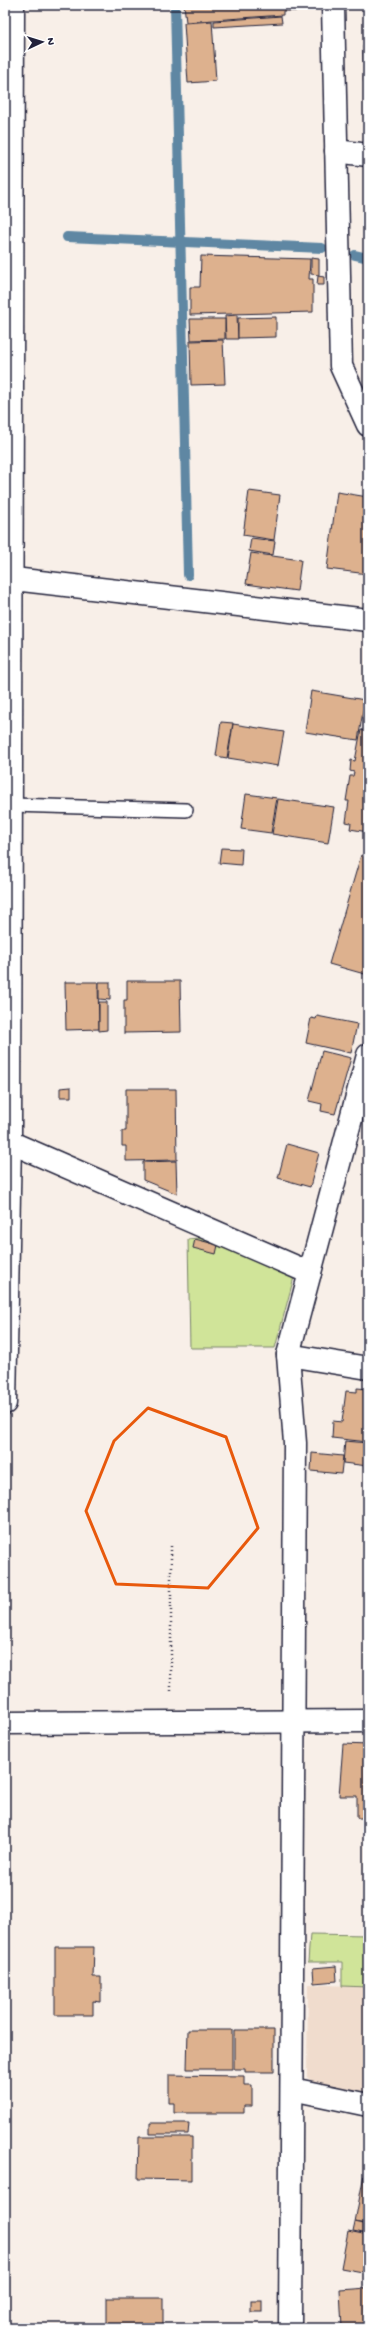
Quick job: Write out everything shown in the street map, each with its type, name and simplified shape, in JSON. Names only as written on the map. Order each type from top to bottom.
[{"type":"street","points":[[5,1403],[11,805],[9,578],[13,5]]},
{"type":"street","points":[[333,5],[342,366],[368,425]]},
{"type":"street","points":[[336,151],[368,155]]},
{"type":"street","points":[[9,578],[368,620]]},
{"type":"street","points":[[290,2328],[295,1443],[288,1355],[368,1055]]},
{"type":"street","points":[[8,1140],[310,1273]]},
{"type":"street","points":[[288,1355],[368,1368]]},
{"type":"street","points":[[5,1723],[293,1721],[368,1722]]},
{"type":"street","points":[[292,2089],[368,2106]]},
{"type":"lane","points":[[11,805],[186,810]]},
{"type":"path","points":[[171,1546],[171,1722]]},
{"type":"highlighted area","points":[[148,1408],[226,1437],[258,1528],[208,1588],[116,1584],[86,1511],[114,1441]]},
{"type":"shaded area","points":[[308,1984],[368,1987],[368,2095],[314,2083],[307,2077]]},
{"type":"green space","points":[[209,1237],[294,1277],[275,1348],[190,1348],[188,1239]]},
{"type":"green space","points":[[310,1934],[368,1935],[368,1987],[342,1986],[342,1962],[308,1962]]},
{"type":"building","points":[[184,5],[296,5],[296,11],[283,11],[283,15],[186,22]]},
{"type":"building","points":[[281,16],[282,23],[214,27],[214,21]]},
{"type":"building","points":[[212,21],[216,81],[188,83],[184,23]]},
{"type":"building","points":[[363,45],[368,45],[368,82],[364,82]]},
{"type":"building","points":[[201,256],[310,259],[309,279],[313,279],[313,312],[190,315],[190,287],[200,287]]},
{"type":"building","points":[[311,258],[319,259],[319,275],[311,274]]},
{"type":"building","points":[[318,276],[324,277],[324,285],[317,285]]},
{"type":"building","points":[[237,315],[238,339],[226,339],[225,316]]},
{"type":"building","points":[[276,317],[276,337],[238,338],[238,318]]},
{"type":"building","points":[[190,319],[225,319],[225,339],[191,340]]},
{"type":"building","points":[[223,340],[225,384],[191,385],[190,341]]},
{"type":"building","points":[[249,491],[280,495],[274,540],[243,535]]},
{"type":"building","points":[[337,492],[368,497],[368,574],[327,569]]},
{"type":"building","points":[[251,538],[275,541],[273,555],[249,551]]},
{"type":"building","points":[[251,553],[301,560],[297,591],[246,584]]},
{"type":"building","points":[[311,691],[365,700],[358,740],[305,732]]},
{"type":"building","points":[[366,702],[368,702],[368,715],[364,714]]},
{"type":"building","points":[[221,722],[233,723],[227,758],[216,756]]},
{"type":"building","points":[[233,724],[284,732],[278,766],[228,758]]},
{"type":"building","points":[[361,730],[368,734],[368,832],[350,829],[351,823],[346,822],[349,801],[346,801],[350,776],[353,776],[354,772],[350,771],[351,760],[355,761]]},
{"type":"building","points":[[246,794],[277,798],[271,833],[241,829]]},
{"type":"building","points":[[278,799],[334,807],[328,843],[272,834]]},
{"type":"building","points":[[221,848],[242,849],[241,865],[219,863]]},
{"type":"building","points":[[361,855],[368,857],[368,975],[329,964]]},
{"type":"building","points":[[127,981],[180,981],[181,1032],[124,1033],[124,1000],[127,1000]]},
{"type":"building","points":[[65,982],[98,982],[99,1029],[66,1030]]},
{"type":"building","points":[[99,982],[110,982],[110,1000],[99,999]]},
{"type":"building","points":[[99,1002],[107,1002],[107,1030],[99,1031]]},
{"type":"building","points":[[317,1016],[357,1024],[351,1053],[306,1043],[311,1018],[316,1019]]},
{"type":"building","points":[[322,1051],[351,1058],[335,1114],[321,1111],[322,1104],[309,1101]]},
{"type":"building","points":[[71,1087],[71,1097],[60,1097],[60,1088]]},
{"type":"building","points":[[126,1089],[176,1089],[177,1160],[126,1161],[126,1146],[122,1146],[122,1131],[126,1131]]},
{"type":"building","points":[[287,1144],[319,1153],[310,1187],[278,1178]]},
{"type":"building","points":[[176,1161],[177,1194],[143,1180],[143,1162]]},
{"type":"building","points":[[195,1239],[218,1245],[216,1254],[193,1248]]},
{"type":"building","points":[[368,1327],[368,1354],[363,1353]]},
{"type":"building","points":[[357,1388],[368,1389],[368,1442],[332,1438],[333,1421],[342,1422],[346,1391],[357,1392]]},
{"type":"building","points":[[345,1441],[368,1443],[368,1466],[343,1463]]},
{"type":"building","points":[[312,1453],[343,1456],[341,1474],[311,1471]]},
{"type":"building","points":[[343,1744],[368,1745],[368,1818],[357,1818],[357,1796],[339,1796]]},
{"type":"building","points":[[55,1947],[94,1947],[93,1977],[101,1977],[101,2002],[93,2001],[93,2015],[55,2015]]},
{"type":"building","points":[[336,1966],[337,1981],[314,1983],[313,1968]]},
{"type":"building","points":[[188,2030],[232,2030],[232,2069],[187,2069]]},
{"type":"building","points":[[234,2030],[274,2030],[274,2072],[245,2072],[245,2069],[234,2069]]},
{"type":"building","points":[[169,2075],[244,2076],[244,2085],[252,2085],[252,2106],[244,2106],[244,2113],[174,2113],[174,2103],[169,2103]]},
{"type":"building","points":[[150,2123],[189,2123],[188,2134],[150,2134]]},
{"type":"building","points":[[139,2137],[192,2137],[192,2180],[138,2179]]},
{"type":"building","points":[[368,2153],[368,2224],[355,2222]]},
{"type":"building","points":[[355,2222],[368,2225],[368,2234],[353,2231]]},
{"type":"building","points":[[348,2231],[368,2235],[368,2273],[341,2268]]},
{"type":"building","points":[[368,2288],[368,2328],[342,2328],[340,2290]]},
{"type":"building","points":[[107,2298],[163,2298],[163,2328],[107,2328]]},
{"type":"building","points":[[251,2301],[262,2301],[262,2312],[251,2312]]},
{"type":"waterway","points":[[175,5],[188,575]]},
{"type":"waterway","points":[[67,237],[322,248]]},
{"type":"waterway","points":[[355,255],[368,258]]}]
